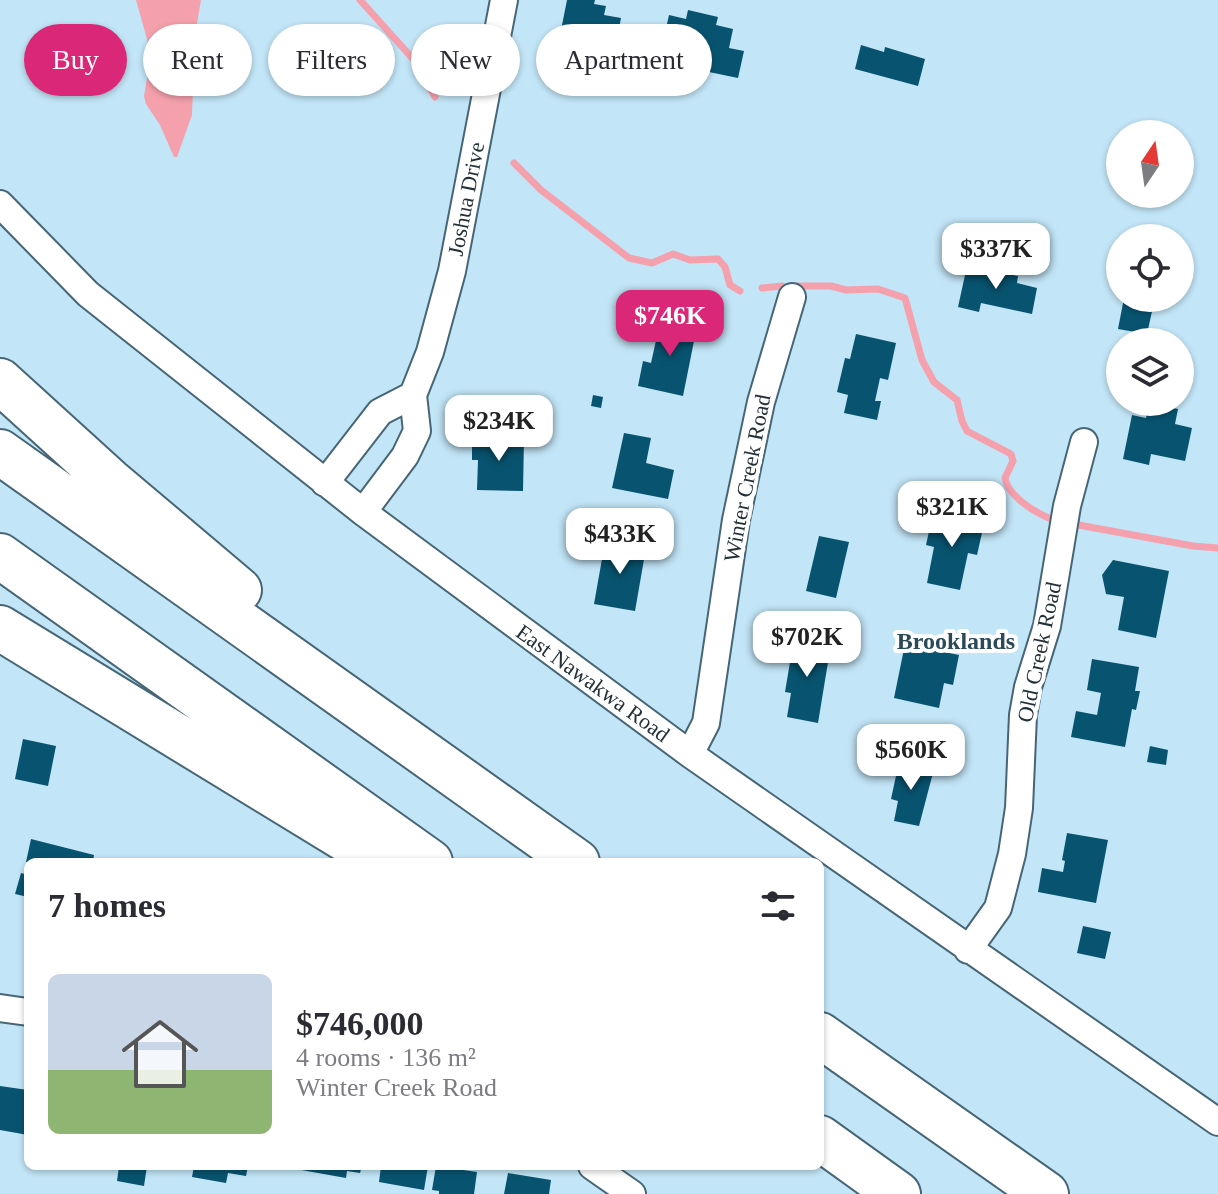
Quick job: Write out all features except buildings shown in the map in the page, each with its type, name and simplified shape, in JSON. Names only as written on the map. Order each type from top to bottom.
[{"type":"highway","points":[[0,381],[110,481],[456,776]]},
{"type":"highway","points":[[0,452],[571,858]]},
{"type":"highway","points":[[0,556],[424,858]]},
{"type":"highway","points":[[0,628],[376,858]]},
{"type":"highway","points":[[824,1038],[1046,1194]]},
{"type":"highway","points":[[824,1141],[898,1194]]},
{"type":"street","name":"Joshua Drive","points":[[363,512],[405,456],[417,431],[413,395],[430,352],[447,293],[504,0]]},
{"type":"street","name":"East Nawakwa Road","points":[[0,204],[88,294],[363,512],[690,754],[1218,1122]]},
{"type":"street","name":"Winter Creek Road","points":[[690,754],[706,723],[736,520],[761,402],[792,297]]},
{"type":"street","points":[[325,483],[380,412],[413,395]]},
{"type":"street","name":"Old Creek Road","points":[[968,950],[998,908],[1012,854],[1019,808],[1023,715],[1028,687],[1047,626],[1067,506],[1084,442]]},
{"type":"street","points":[[0,1008],[24,1011]]},
{"type":"street","points":[[598,1170],[632,1194]]},
{"type":"shaded area","points":[[136,0],[201,0],[197,24],[143,25]]},
{"type":"shaded area","points":[[144,96],[193,96],[192,115],[177,157],[174,157],[160,125]]},
{"type":"waterway","points":[[360,0],[414,60],[435,97]]},
{"type":"waterway","points":[[514,163],[541,190],[629,258],[652,263],[673,254],[690,260],[718,259],[725,267],[730,285],[740,291]]},
{"type":"waterway","points":[[762,288],[782,286]]},
{"type":"waterway","points":[[798,286],[878,289],[905,298],[922,360],[934,382],[957,400],[967,431],[1011,454],[1013,461],[1005,478],[1016,497],[1051,519]]},
{"type":"waterway","points":[[1073,524],[1218,548]]},
{"type":"district","name":"Brooklands","points":[[956,641]]}]
